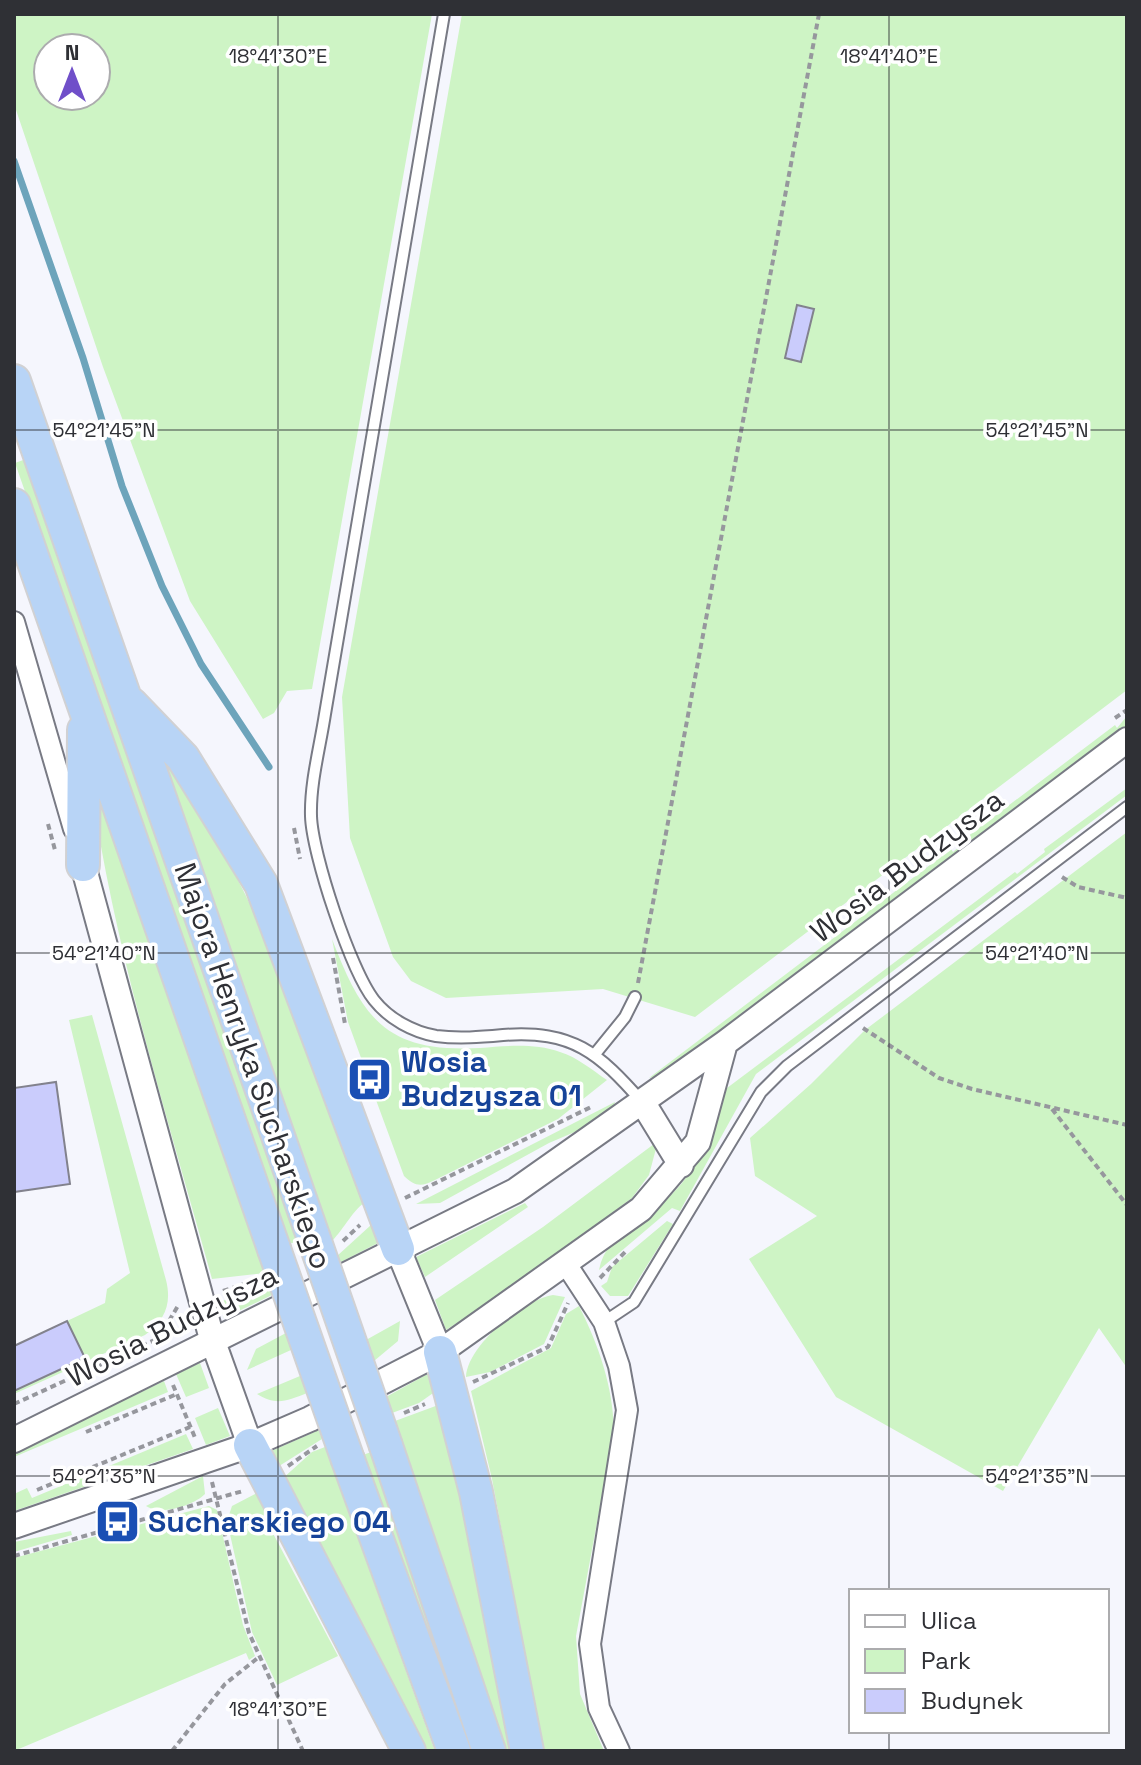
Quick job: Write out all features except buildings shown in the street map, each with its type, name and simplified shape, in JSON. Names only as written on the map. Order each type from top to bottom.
[{"type":"highway","name":"Majora Henryka Sucharskiego","points":[[14,381],[386,1446],[489,1751]]},
{"type":"highway","name":"Majora Henryka Sucharskiego","points":[[14,505],[348,1460],[454,1751]]},
{"type":"highway","points":[[124,696],[183,758],[261,884],[398,1249]]},
{"type":"highway","points":[[83,865],[85,706]]},
{"type":"highway","points":[[440,1352],[476,1492],[527,1751]]},
{"type":"highway","points":[[250,1445],[409,1751]]},
{"type":"street","points":[[15,628],[212,1339],[250,1445]]},
{"type":"street","name":"Wosia Budzysza","points":[[14,1440],[163,1359],[212,1339],[515,1191],[635,1094],[725,1043],[1127,740]]},
{"type":"street","points":[[14,1526],[250,1445],[310,1419],[440,1352],[641,1209],[698,1142],[725,1043]]},
{"type":"street","points":[[635,1094],[681,1165]]},
{"type":"street","points":[[398,1249],[440,1352]]},
{"type":"street","points":[[566,1264],[604,1322],[619,1366],[627,1410],[590,1644],[599,1708],[619,1751]]},
{"type":"lane","points":[[444,14],[325,714],[311,804],[314,844],[359,973],[374,999],[392,1017],[413,1029],[435,1035],[550,1035],[572,1041],[595,1054],[635,1094]]},
{"type":"lane","points":[[604,1322],[634,1302],[761,1092],[787,1066],[1127,807]]},
{"type":"lane","points":[[595,1054],[625,1017],[635,997]]},
{"type":"path","points":[[635,997],[819,14]]},
{"type":"path","points":[[1049,866],[1078,887],[1127,898]]},
{"type":"path","points":[[851,1019],[939,1078],[1127,1125]]},
{"type":"path","points":[[403,1200],[566,1122],[635,1094]]},
{"type":"path","points":[[1050,1107],[1127,1205]]},
{"type":"path","points":[[14,1404],[159,1338],[179,1304],[189,1301]]},
{"type":"path","points":[[159,1338],[163,1359],[218,1499],[249,1633],[303,1751]]},
{"type":"path","points":[[83,1434],[177,1394]]},
{"type":"path","points":[[37,1490],[190,1426]]},
{"type":"path","points":[[172,1751],[225,1684],[259,1657]]},
{"type":"green space","points":[[14,14],[432,14],[312,689],[287,691],[274,713],[263,719],[190,601],[103,367],[14,104]]},
{"type":"green space","points":[[462,14],[1127,14],[1127,690],[695,1017],[603,989],[446,998],[411,981],[393,957],[350,838],[342,697]]},
{"type":"green space","points":[[26,459],[298,1241],[289,1244],[15,463]]},
{"type":"green space","points":[[1127,716],[1127,725],[663,1074],[649,1078],[951,849],[953,852],[960,846],[959,843],[1115,725],[1117,728]]},
{"type":"green space","points":[[1127,752],[1127,757],[740,1048],[750,1037]]},
{"type":"green space","points":[[164,759],[198,809],[256,916],[303,1030],[367,1201],[332,1241]]},
{"type":"green space","points":[[95,783],[265,1273],[212,1279],[128,972],[101,848],[91,785]]},
{"type":"green space","points":[[1127,788],[1127,795],[756,1074],[680,1211],[672,1208],[599,1270],[604,1255],[622,1232],[672,1194],[689,1173],[703,1142],[715,1097],[1015,872],[1017,874],[1045,852],[1044,849]]},
{"type":"green space","points":[[1127,832],[1127,1368],[1099,1328],[1003,1491],[836,1397],[749,1259],[817,1216],[755,1176],[750,1138],[865,1030]]},
{"type":"green space","points":[[332,939],[355,991],[368,1010],[383,1026],[400,1037],[448,1048],[520,1046],[550,1049],[572,1057],[607,1080],[558,1119],[433,1181],[414,1184],[404,1176],[369,1081],[375,1078],[370,1065],[364,1066],[348,1022]]},
{"type":"green space","points":[[92,1015],[166,1280],[167,1304],[158,1323],[145,1335],[14,1394],[14,1391],[85,1358],[67,1321],[105,1303],[107,1289],[130,1273],[69,1020]]},
{"type":"green space","points":[[615,1102],[612,1111],[598,1122],[549,1143],[440,1203],[416,1204]]},
{"type":"green space","points":[[658,1141],[649,1175],[632,1198],[513,1287],[446,1330],[435,1300],[543,1227]]},
{"type":"green space","points":[[525,1203],[528,1207],[425,1277],[416,1257]]},
{"type":"green space","points":[[667,1221],[673,1224],[628,1296],[610,1296],[601,1286],[607,1282],[612,1267]]},
{"type":"green space","points":[[371,1225],[378,1243],[339,1263],[337,1256]]},
{"type":"green space","points":[[269,1285],[272,1295],[224,1318],[219,1302]]},
{"type":"green space","points":[[553,1295],[565,1297],[544,1344],[490,1372],[466,1377],[476,1352],[499,1326],[527,1306]]},
{"type":"green space","points":[[579,1306],[604,1367],[614,1431],[576,1636],[580,1694],[604,1751],[543,1751],[492,1479],[471,1391],[551,1348],[566,1314]]},
{"type":"green space","points":[[400,1321],[398,1341],[374,1361],[366,1340]]},
{"type":"green space","points":[[286,1333],[291,1350],[247,1370],[256,1349]]},
{"type":"green space","points":[[200,1363],[209,1388],[186,1397],[176,1374]]},
{"type":"green space","points":[[431,1372],[436,1391],[419,1403],[392,1413],[386,1397]]},
{"type":"green space","points":[[300,1376],[307,1393],[282,1401],[257,1394]]},
{"type":"green space","points":[[164,1381],[168,1392],[14,1457],[14,1453]]},
{"type":"green space","points":[[441,1404],[514,1751],[504,1751],[395,1421]]},
{"type":"green space","points":[[218,1408],[230,1436],[206,1445],[195,1418]]},
{"type":"green space","points":[[319,1430],[322,1439],[276,1468],[269,1452]]},
{"type":"green space","points":[[186,1434],[193,1449],[14,1511],[14,1494],[27,1488],[32,1498]]},
{"type":"green space","points":[[325,1447],[435,1751],[424,1751],[281,1480],[312,1452]]},
{"type":"green space","points":[[371,1452],[473,1751],[468,1751],[363,1455]]},
{"type":"green space","points":[[203,1476],[205,1494],[193,1502],[168,1510],[146,1506]]},
{"type":"green space","points":[[257,1493],[272,1522],[268,1524],[338,1656],[277,1685],[252,1632],[227,1521],[232,1506]]},
{"type":"green space","points":[[209,1506],[217,1510],[243,1625],[255,1656],[249,1660],[246,1653],[14,1751],[14,1558]]},
{"type":"green space","points":[[71,1531],[72,1535],[14,1552],[14,1542]]},
{"type":"waterway","points":[[14,161],[83,358],[122,486],[162,586],[201,664],[269,767]]},
{"type":"place","name":"Wosia Budzysza 01","points":[[370,1079]]},
{"type":"place","name":"Sucharskiego 04","points":[[117,1522]]}]
